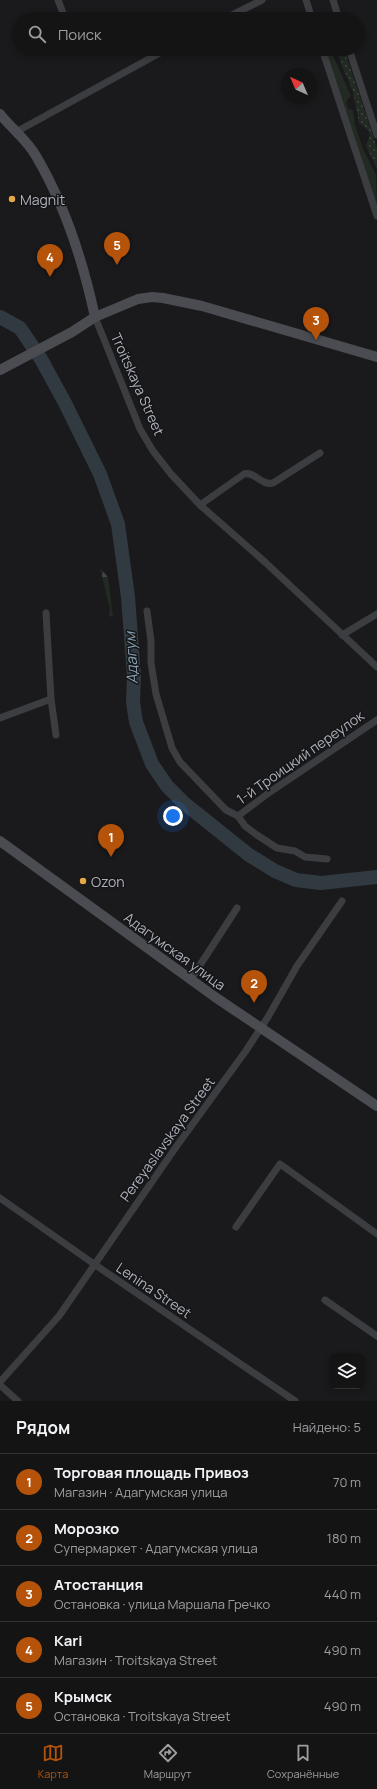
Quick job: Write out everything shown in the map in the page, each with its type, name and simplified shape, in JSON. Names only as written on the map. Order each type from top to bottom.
[{"type":"main road","name":"Troitskaya Street","points":[[0,114],[36,155],[60,204],[85,274],[95,317]]},
{"type":"main road","points":[[0,370],[72,332],[95,317],[138,299],[163,298],[202,306],[377,357]]},
{"type":"main road","name":"Адагумская улица","points":[[0,841],[260,1028],[377,1106]]},
{"type":"street","points":[[58,0],[64,12]]},
{"type":"street","points":[[238,12],[262,0]]},
{"type":"street","points":[[306,0],[310,12]]},
{"type":"street","points":[[333,0],[337,12]]},
{"type":"street","points":[[16,132],[154,56]]},
{"type":"street","points":[[324,56],[377,216]]},
{"type":"street","points":[[351,56],[377,135]]},
{"type":"street","name":"Troitskaya Street","points":[[95,317],[143,435],[171,474],[200,505],[377,667]]},
{"type":"street","points":[[200,505],[244,474],[250,473],[267,484],[273,483],[287,476],[320,453]]},
{"type":"street","name":"1-й Троицкий переулок","points":[[147,611],[151,641],[151,663],[156,694],[174,752],[185,769],[226,810],[238,816],[245,826],[278,848],[295,851],[305,857],[327,859]]},
{"type":"street","points":[[46,613],[51,699],[56,735]]},
{"type":"street","points":[[342,634],[377,614]]},
{"type":"street","points":[[0,718],[51,699]]},
{"type":"street","name":"1-й Троицкий переулок","points":[[238,816],[270,792],[377,720]]},
{"type":"street","name":"Pereyaslavskaya Street","points":[[0,1382],[59,1316],[94,1264],[245,1052],[297,966],[342,901]]},
{"type":"street","points":[[191,979],[237,908]]},
{"type":"street","points":[[236,1227],[280,1164],[377,1234]]},
{"type":"street","name":"Lenina Street","points":[[0,1198],[295,1401]]},
{"type":"street","points":[[325,1300],[377,1336]]},
{"type":"street","points":[[0,1385],[18,1401]]},
{"type":"green space","points":[[327,56],[333,56],[351,96],[347,102],[348,109],[353,110],[355,125],[364,151],[376,175],[377,208]]},
{"type":"green space","points":[[339,56],[346,56],[377,148],[377,169],[366,146],[370,135],[368,130],[359,123],[353,92]]},
{"type":"green space","points":[[100,568],[108,577],[113,617],[109,616],[110,609]]},
{"type":"waterway","name":"Адагум","points":[[0,317],[20,328],[41,359],[65,403],[100,474],[118,524],[128,597],[134,676],[133,702],[136,722],[152,764],[167,786],[184,803],[249,855],[275,871],[296,880],[321,883],[377,877]]},
{"type":"place","name":"Magnit","points":[[12,199]]},
{"type":"place","name":"Крымск","points":[[117,265]]},
{"type":"place","name":"Kari","points":[[50,277]]},
{"type":"place","name":"Атостанция","points":[[316,340]]},
{"type":"place","name":"Торговая площадь Привоз","points":[[111,857]]},
{"type":"place","name":"Ozon","points":[[83,881]]},
{"type":"place","name":"Морозко","points":[[254,1003]]}]
